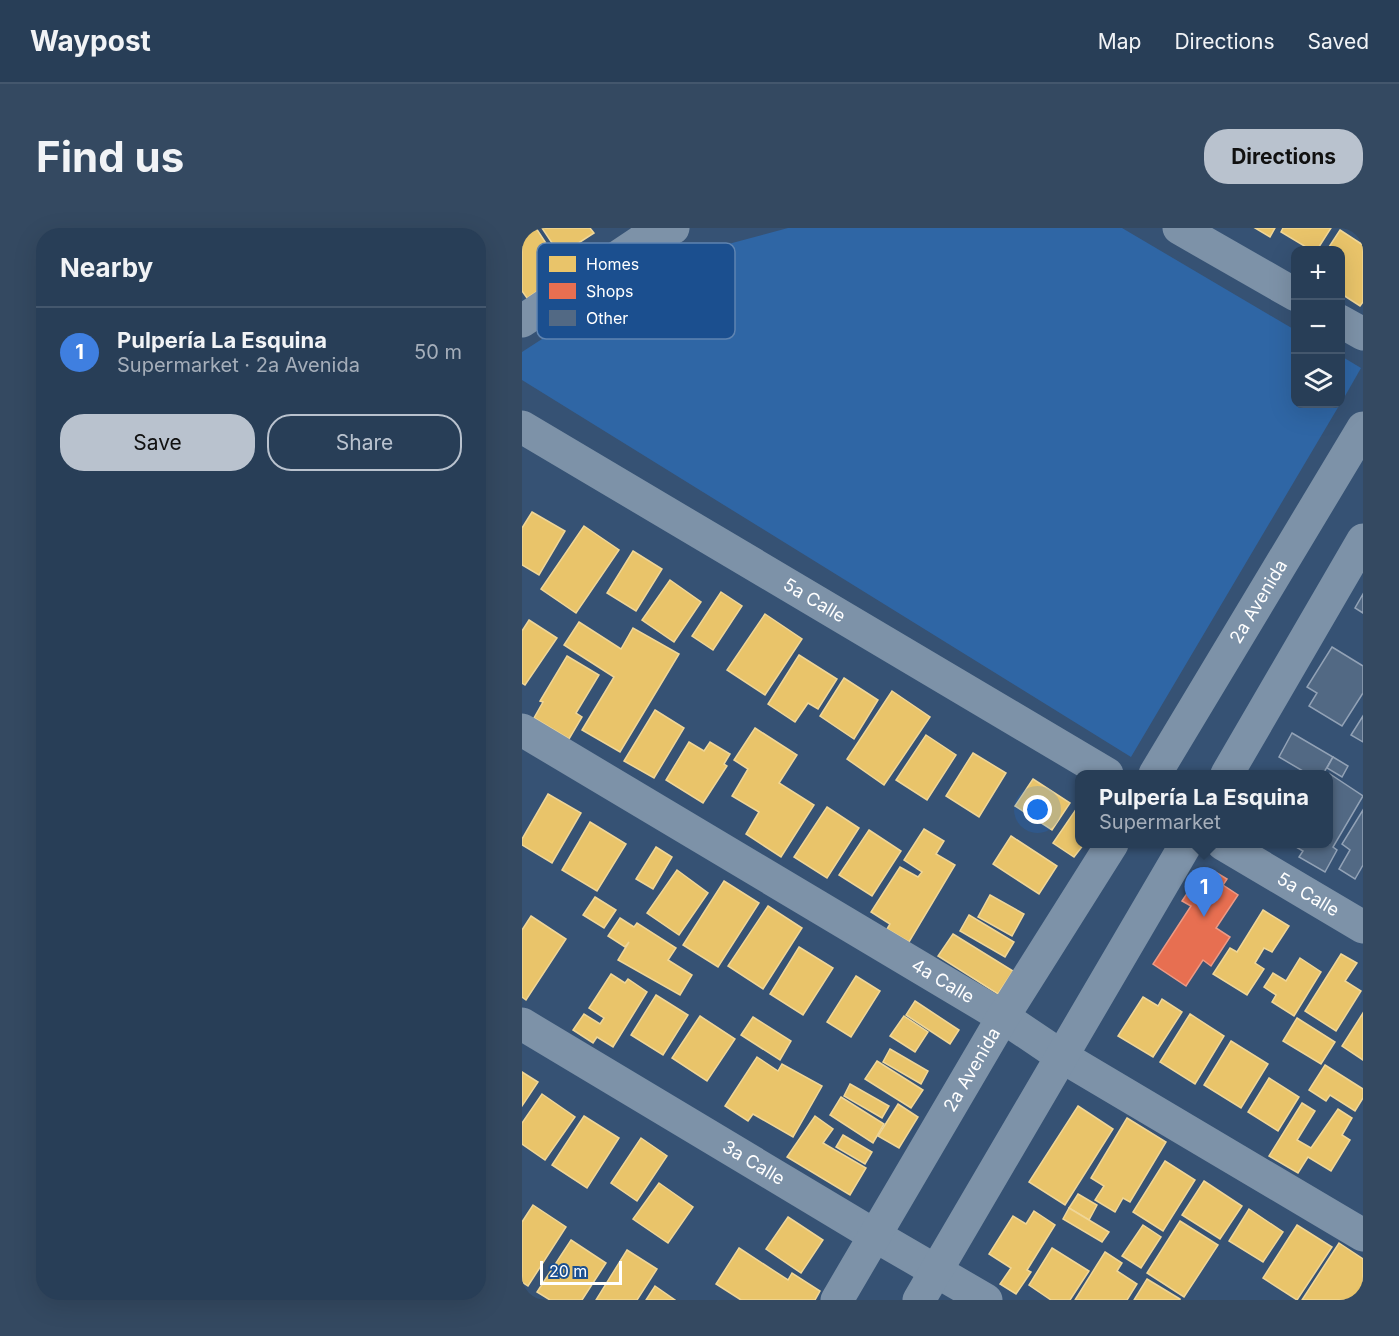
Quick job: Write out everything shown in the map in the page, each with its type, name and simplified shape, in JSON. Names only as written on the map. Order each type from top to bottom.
[{"type":"street","points":[[639,243],[649,236],[673,228]]},
{"type":"street","points":[[1179,228],[1291,292]]},
{"type":"street","points":[[522,321],[537,311]]},
{"type":"street","points":[[1345,323],[1363,334]]},
{"type":"street","name":"5a Calle","points":[[522,427],[1100,770]]},
{"type":"street","name":"2a Avenida","points":[[1157,770],[1363,428]]},
{"type":"street","points":[[1229,770],[1363,540]]},
{"type":"street","name":"4a Calle","points":[[522,730],[1003,1017],[1061,1056],[1363,1236]]},
{"type":"street","name":"2a Avenida","points":[[837,1300],[1003,1017],[1109,848]]},
{"type":"street","points":[[919,1300],[1183,848]]},
{"type":"street","name":"5a Calle","points":[[1231,848],[1363,927]]},
{"type":"street","name":"3a Calle","points":[[522,1024],[986,1300]]},
{"type":"shaded area","points":[[788,228],[1122,228],[1291,328],[1291,408],[1338,408],[1131,757],[522,380],[522,352],[542,339],[735,339],[735,243],[732,243]]},
{"type":"shaded area","points":[[1345,358],[1361,368],[1345,396]]},
{"type":"building: Homes","points":[[522,228],[536,228],[546,243],[537,243],[537,291],[527,298],[522,291]]},
{"type":"building: Homes","points":[[542,228],[590,228],[594,233],[579,243],[552,243]]},
{"type":"building: Homes","points":[[1255,228],[1275,228],[1270,237]]},
{"type":"building: Homes","points":[[1283,228],[1331,228],[1320,246],[1304,246],[1281,232]]},
{"type":"building: Homes","points":[[1340,230],[1363,245],[1363,302],[1360,306],[1345,296],[1345,246],[1330,246]]},
{"type":"building: Homes","points":[[532,512],[565,531],[539,575],[522,565],[522,528]]},
{"type":"building: Homes","points":[[584,526],[619,550],[576,613],[541,589]]},
{"type":"building: Homes","points":[[633,551],[662,569],[636,611],[607,593]]},
{"type":"building: Homes","points":[[670,580],[701,602],[674,642],[642,620]]},
{"type":"building: Homes","points":[[721,592],[742,606],[713,650],[692,636]]},
{"type":"building: Homes","points":[[765,614],[802,639],[765,695],[727,670]]},
{"type":"building: Homes","points":[[529,620],[557,638],[525,685],[522,683],[522,631]]},
{"type":"building: Homes","points":[[579,622],[621,649],[633,628],[679,654],[620,752],[582,730],[614,677],[564,645]]},
{"type":"building: Homes","points":[[799,655],[837,679],[818,709],[808,703],[795,722],[768,704]]},
{"type":"building: Homes","points":[[567,656],[599,675],[576,713],[582,717],[569,739],[534,718],[543,702],[540,701]]},
{"type":"building: Homes","points":[[844,678],[878,700],[854,739],[820,716]]},
{"type":"building: Homes","points":[[892,691],[930,717],[884,785],[847,759]]},
{"type":"building: Homes","points":[[655,710],[684,728],[654,778],[624,761]]},
{"type":"building: Homes","points":[[755,728],[797,755],[779,783],[814,805],[781,857],[746,834],[759,812],[732,796],[748,769],[734,760]]},
{"type":"building: Homes","points":[[926,735],[956,755],[927,800],[896,780]]},
{"type":"building: Homes","points":[[689,742],[704,751],[710,742],[730,754],[724,764],[727,766],[703,803],[666,780]]},
{"type":"building: Homes","points":[[973,753],[1006,773],[979,817],[946,796]]},
{"type":"building: Homes","points":[[1033,779],[1070,803],[1052,830],[1015,806]]},
{"type":"building: Homes","points":[[548,794],[581,813],[552,863],[522,845],[522,839]]},
{"type":"building: Homes","points":[[827,807],[859,828],[827,878],[794,857]]},
{"type":"building: Homes","points":[[1075,811],[1075,848],[1081,848],[1074,857],[1053,843]]},
{"type":"building: Homes","points":[[590,822],[626,844],[597,891],[562,870]]},
{"type":"building: Homes","points":[[924,829],[944,841],[936,854],[955,865],[909,942],[887,929],[890,924],[871,912],[900,867],[918,877],[922,872],[904,860]]},
{"type":"building: Homes","points":[[869,830],[901,851],[872,896],[839,875]]},
{"type":"building: Homes","points":[[1011,836],[1057,866],[1039,894],[993,864]]},
{"type":"building: Homes","points":[[656,847],[672,857],[653,889],[636,879]]},
{"type":"building: Homes","points":[[677,870],[708,893],[679,935],[647,913]]},
{"type":"building: Homes","points":[[724,881],[759,903],[718,967],[683,945]]},
{"type":"building: Homes","points":[[990,895],[1024,914],[1012,936],[978,917]]},
{"type":"building: Homes","points":[[595,897],[616,910],[604,928],[583,915]]},
{"type":"building: Homes","points":[[768,906],[802,928],[763,989],[728,966]]},
{"type":"building: Homes","points":[[1263,910],[1289,926],[1272,952],[1264,948],[1255,963],[1264,969],[1247,995],[1213,974],[1230,948],[1237,952]]},
{"type":"building: Homes","points":[[969,915],[1014,942],[1005,957],[960,931]]},
{"type":"building: Homes","points":[[531,916],[566,939],[526,1000],[522,997],[522,930]]},
{"type":"building: Homes","points":[[620,918],[634,927],[637,923],[676,948],[668,960],[692,975],[680,995],[618,960],[629,942],[625,947],[608,936]]},
{"type":"building: Homes","points":[[953,934],[1013,971],[998,994],[938,956]]},
{"type":"building: Homes","points":[[799,947],[833,968],[803,1015],[770,994]]},
{"type":"building: Homes","points":[[1341,954],[1357,963],[1345,981],[1361,991],[1336,1031],[1305,1011]]},
{"type":"building: Homes","points":[[1300,958],[1321,972],[1294,1016],[1272,1002],[1276,995],[1264,987],[1273,973],[1286,981]]},
{"type":"building: Homes","points":[[611,974],[625,983],[628,979],[647,992],[613,1047],[597,1037],[593,1043],[573,1030],[584,1014],[600,1024],[604,1018],[589,1008]]},
{"type":"building: Homes","points":[[856,976],[880,991],[851,1037],[827,1022]]},
{"type":"building: Homes","points":[[656,995],[688,1015],[663,1055],[631,1035]]},
{"type":"building: Homes","points":[[1143,997],[1158,1006],[1162,999],[1182,1012],[1153,1057],[1118,1036]]},
{"type":"building: Homes","points":[[915,1001],[959,1030],[950,1044],[906,1015]]},
{"type":"building: Homes","points":[[1363,1013],[1363,1060],[1342,1046]]},
{"type":"building: Homes","points":[[1190,1014],[1224,1036],[1195,1084],[1160,1062]]},
{"type":"building: Homes","points":[[700,1016],[735,1039],[707,1081],[672,1058]]},
{"type":"building: Homes","points":[[904,1016],[928,1032],[915,1052],[890,1036]]},
{"type":"building: Homes","points":[[753,1017],[791,1041],[780,1060],[741,1035]]},
{"type":"building: Homes","points":[[1297,1018],[1335,1042],[1321,1064],[1283,1041]]},
{"type":"building: Homes","points":[[1231,1041],[1268,1064],[1241,1108],[1204,1085]]},
{"type":"building: Homes","points":[[890,1049],[928,1071],[921,1084],[883,1062]]},
{"type":"building: Homes","points":[[757,1057],[778,1071],[782,1064],[822,1086],[793,1137],[753,1114],[748,1121],[725,1106]]},
{"type":"building: Homes","points":[[877,1061],[923,1090],[911,1108],[865,1079]]},
{"type":"building: Homes","points":[[1325,1065],[1363,1089],[1363,1098],[1355,1111],[1330,1095],[1326,1101],[1309,1090]]},
{"type":"building: Homes","points":[[522,1072],[538,1082],[522,1106]]},
{"type":"building: Homes","points":[[1269,1078],[1299,1097],[1278,1131],[1248,1112]]},
{"type":"building: Homes","points":[[850,1084],[889,1106],[882,1118],[844,1096]]},
{"type":"building: Homes","points":[[542,1094],[575,1117],[545,1160],[522,1144],[522,1123]]},
{"type":"building: Homes","points":[[841,1097],[884,1124],[873,1143],[830,1115]]},
{"type":"building: Homes","points":[[1302,1103],[1315,1111],[1297,1140],[1311,1148],[1338,1109],[1352,1118],[1342,1135],[1350,1140],[1331,1171],[1308,1157],[1298,1173],[1269,1156]]},
{"type":"building: Homes","points":[[898,1104],[918,1117],[899,1148],[878,1136]]},
{"type":"building: Homes","points":[[1078,1106],[1113,1129],[1065,1205],[1029,1182]]},
{"type":"building: Homes","points":[[584,1116],[619,1138],[587,1188],[552,1165]]},
{"type":"building: Homes","points":[[815,1116],[833,1129],[823,1143],[866,1168],[850,1195],[787,1157]]},
{"type":"building: Homes","points":[[1127,1118],[1166,1142],[1130,1202],[1123,1198],[1115,1212],[1095,1200],[1104,1186],[1091,1178]]},
{"type":"building: Homes","points":[[843,1135],[872,1152],[865,1164],[836,1147]]},
{"type":"building: Homes","points":[[641,1138],[667,1156],[637,1201],[611,1183]]},
{"type":"building: Homes","points":[[1165,1161],[1195,1180],[1163,1231],[1133,1212]]},
{"type":"building: Homes","points":[[1204,1181],[1242,1206],[1220,1239],[1182,1215]]},
{"type":"building: Homes","points":[[659,1183],[693,1207],[668,1243],[633,1219]]},
{"type":"building: Homes","points":[[1078,1194],[1097,1205],[1089,1220],[1069,1208]]},
{"type":"building: Homes","points":[[533,1205],[566,1227],[528,1286],[522,1282],[522,1222]]},
{"type":"building: Homes","points":[[1069,1208],[1109,1232],[1102,1242],[1063,1219]]},
{"type":"building: Homes","points":[[1249,1209],[1283,1232],[1263,1262],[1229,1241]]},
{"type":"building: Homes","points":[[1034,1211],[1055,1225],[1027,1270],[1031,1272],[1016,1294],[1000,1284],[1011,1268],[989,1254],[1013,1216],[1026,1224]]},
{"type":"building: Homes","points":[[788,1217],[823,1240],[801,1273],[766,1249]]},
{"type":"building: Homes","points":[[1180,1221],[1218,1245],[1184,1297],[1147,1273]]},
{"type":"building: Homes","points":[[1143,1225],[1161,1237],[1141,1268],[1122,1256]]},
{"type":"building: Homes","points":[[1297,1225],[1332,1247],[1297,1300],[1263,1278]]},
{"type":"building: Homes","points":[[571,1240],[606,1263],[582,1300],[550,1300],[537,1292]]},
{"type":"building: Homes","points":[[1339,1243],[1363,1259],[1363,1287],[1354,1300],[1302,1300]]},
{"type":"building: Homes","points":[[739,1248],[788,1280],[792,1273],[820,1291],[815,1300],[741,1300],[716,1284]]},
{"type":"building: Homes","points":[[1052,1248],[1089,1271],[1070,1300],[1051,1300],[1029,1285]]},
{"type":"building: Homes","points":[[627,1250],[657,1269],[637,1300],[596,1300]]},
{"type":"building: Homes","points":[[1105,1252],[1122,1263],[1117,1271],[1137,1284],[1127,1300],[1075,1300]]},
{"type":"building: Homes","points":[[1147,1279],[1180,1299],[1180,1300],[1134,1300]]},
{"type":"building: Homes","points":[[655,1286],[675,1300],[646,1300]]},
{"type":"building: Shops","points":[[1212,870],[1227,879],[1223,885],[1238,895],[1216,928],[1230,937],[1211,966],[1203,960],[1186,986],[1153,964],[1191,906],[1182,901],[1200,874],[1207,878]]},
{"type":"building: Other","points":[[1363,594],[1363,613],[1355,608]]},
{"type":"building: Other","points":[[1332,647],[1363,666],[1363,693],[1342,726],[1309,706],[1317,693],[1307,687]]},
{"type":"building: Other","points":[[1363,716],[1363,742],[1351,735]]},
{"type":"building: Other","points":[[1292,733],[1333,757],[1325,770],[1301,770],[1279,757]]},
{"type":"building: Other","points":[[1333,757],[1348,766],[1342,777],[1327,768]]},
{"type":"building: Other","points":[[1333,776],[1363,796],[1333,847]]},
{"type":"building: Other","points":[[1363,810],[1363,865],[1355,879],[1339,869],[1350,850],[1342,844]]},
{"type":"building: Other","points":[[1333,847],[1337,850],[1325,872],[1299,857],[1303,851],[1298,848]]},
{"type":"place","name":"Pulpería La Esquina","points":[[1204,917]]}]
